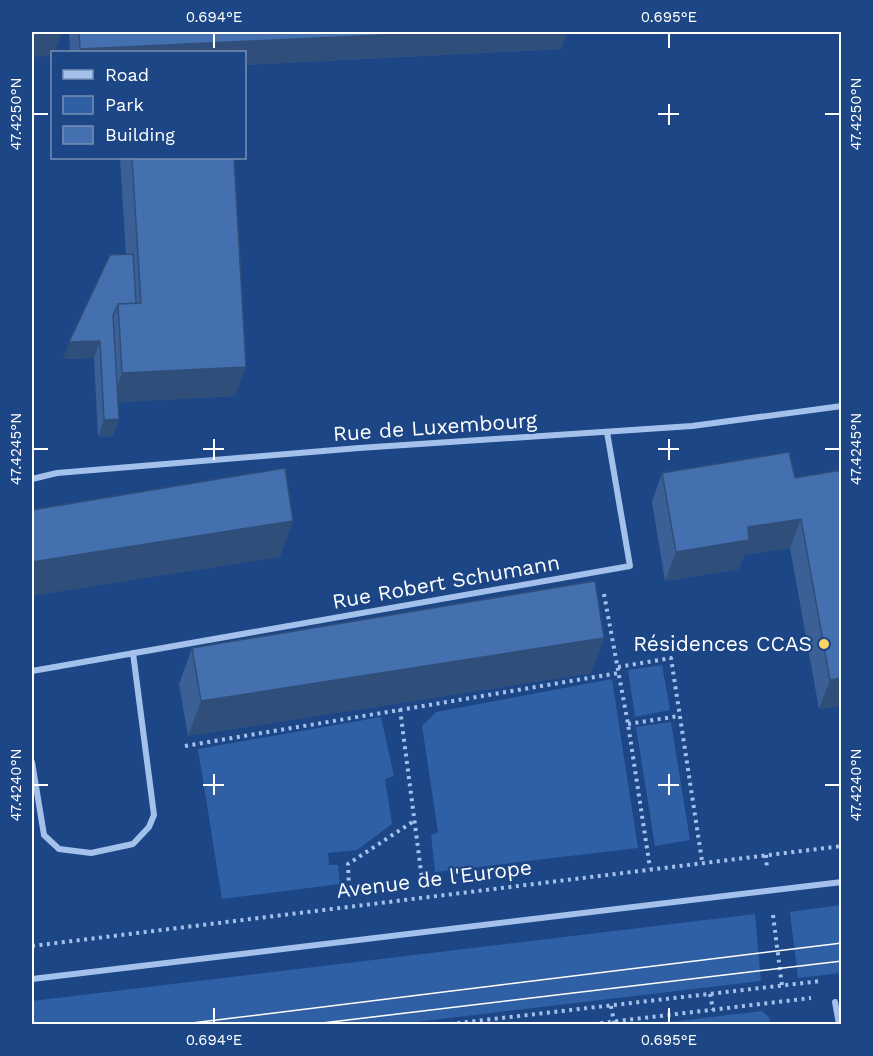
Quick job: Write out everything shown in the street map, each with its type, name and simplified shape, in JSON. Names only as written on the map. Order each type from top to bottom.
[{"type":"street","name":"Rue de Luxembourg","points":[[32,478],[57,473],[314,452],[692,426],[842,406]]},
{"type":"street","name":"Rue Robert Schumann","points":[[32,671],[630,566],[607,432]]},
{"type":"street","points":[[32,762],[44,835],[59,849],[91,853],[133,844],[149,827],[154,815],[133,653]]},
{"type":"street","points":[[32,979],[842,882]]},
{"type":"street","points":[[835,1002],[839,1024]]},
{"type":"path","points":[[600,572],[628,724],[650,868]]},
{"type":"path","points":[[642,656],[643,663]]},
{"type":"path","points":[[185,746],[400,710],[671,658],[702,862]]},
{"type":"path","points":[[400,710],[422,879]]},
{"type":"path","points":[[628,724],[679,716]]},
{"type":"path","points":[[349,888],[348,864],[414,821]]},
{"type":"path","name":"Avenue de l'Europe","points":[[32,946],[842,846]]},
{"type":"path","points":[[766,855],[767,872]]},
{"type":"path","points":[[772,909],[782,986]]},
{"type":"path","points":[[450,1024],[831,980]]},
{"type":"path","points":[[710,994],[713,1010]]},
{"type":"path","points":[[593,1024],[812,998]]},
{"type":"path","points":[[611,1006],[614,1022]]},
{"type":"green space","points":[[662,665],[670,710],[635,717],[628,670]]},
{"type":"green space","points":[[612,679],[638,848],[435,872],[431,835],[438,832],[422,726],[436,712]]},
{"type":"green space","points":[[381,717],[394,776],[385,779],[392,824],[357,850],[328,853],[329,865],[338,865],[340,884],[222,899],[198,749]]},
{"type":"green space","points":[[671,722],[690,840],[655,846],[636,727]]},
{"type":"green space","points":[[841,905],[841,973],[798,978],[790,912]]},
{"type":"green space","points":[[755,914],[761,981],[399,1024],[32,1024],[32,1001]]},
{"type":"green space","points":[[762,1011],[769,1017],[770,1024],[653,1024]]},
{"type":"building","points":[[32,32],[62,32],[32,34]]},
{"type":"building","points":[[79,32],[445,32],[80,49]]},
{"type":"building","points":[[132,159],[234,159],[246,367],[122,373],[118,304],[141,303]]},
{"type":"building","points":[[133,254],[136,303],[118,304],[113,316],[119,419],[104,420],[100,341],[69,342],[110,255]]},
{"type":"building","points":[[789,452],[795,478],[842,470],[842,678],[830,680],[801,519],[748,527],[749,540],[676,552],[662,473]]},
{"type":"building","points":[[285,468],[293,521],[32,562],[32,510]]},
{"type":"building","points":[[595,581],[604,638],[201,701],[192,648]]},
{"type":"tram line","points":[[184,1024],[842,943]]},
{"type":"tram line","points":[[314,1024],[842,961]]},
{"type":"place","name":"Résidences CCAS","points":[[824,644]]}]
